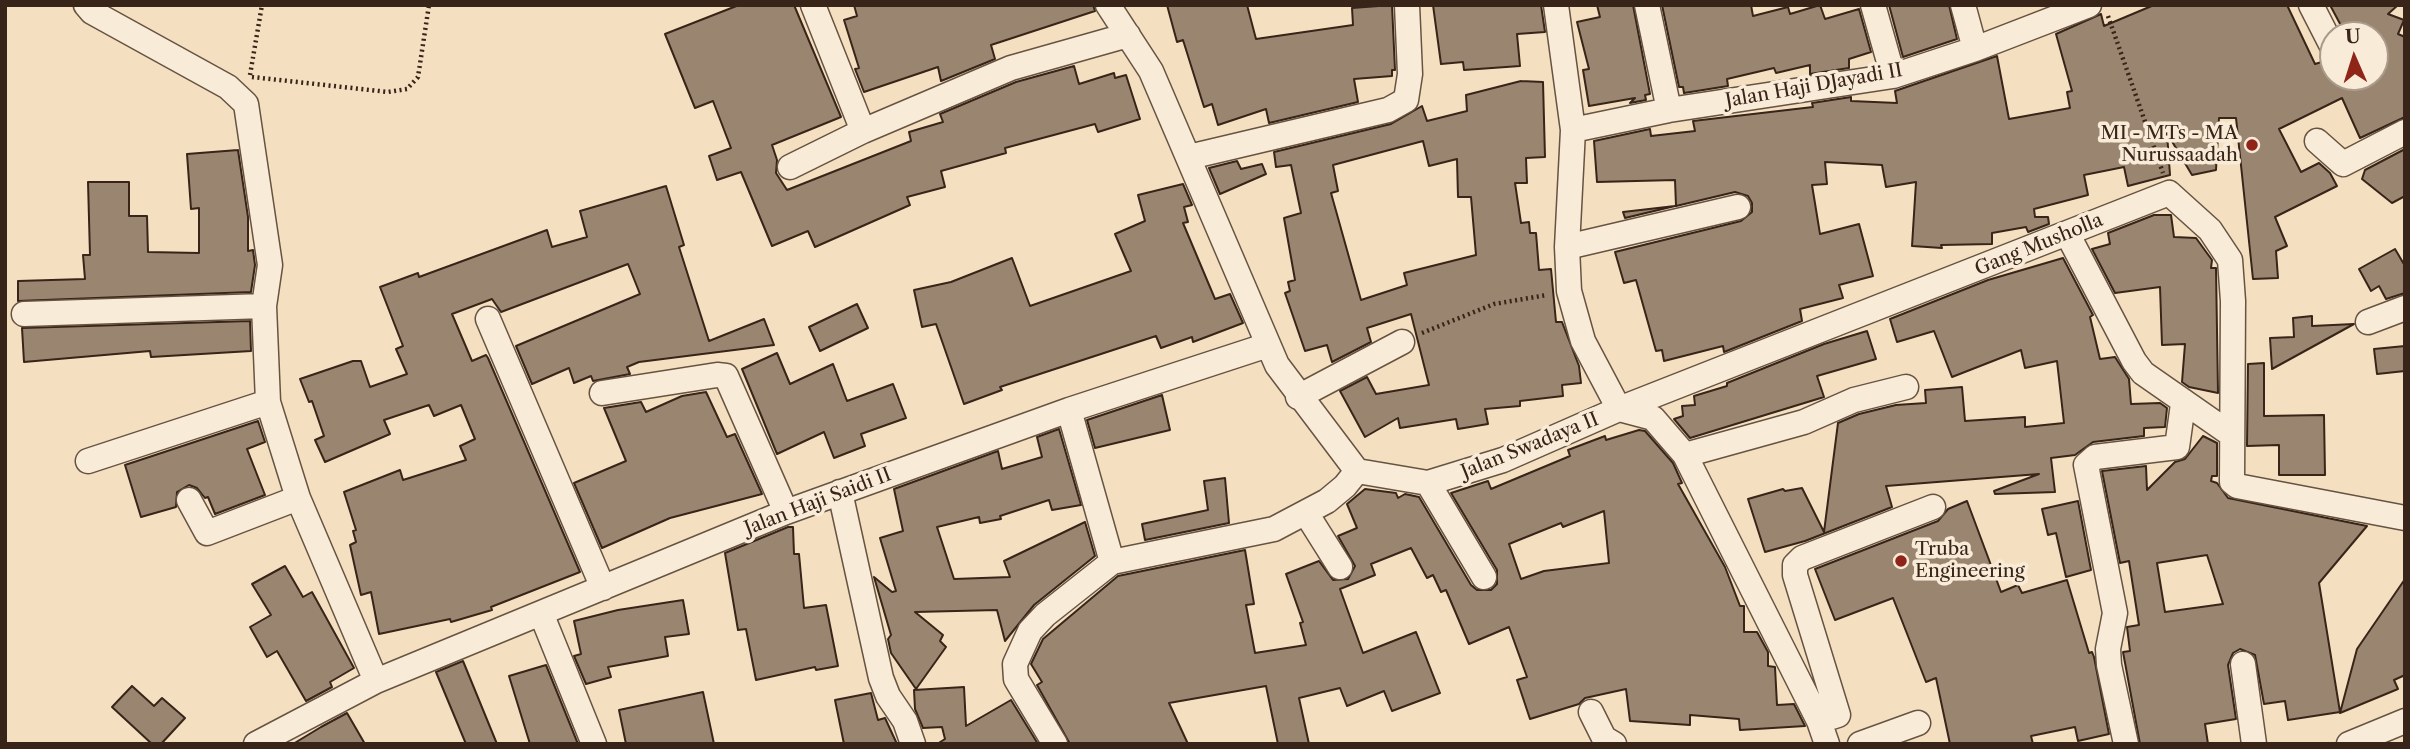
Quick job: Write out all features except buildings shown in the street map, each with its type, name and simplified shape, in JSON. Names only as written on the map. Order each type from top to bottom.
[{"type":"street","points":[[86,5],[92,12],[228,87],[246,104],[270,265],[264,306],[268,402],[298,498],[376,681]]},
{"type":"street","points":[[813,5],[863,131]]},
{"type":"street","points":[[1055,744],[1016,679],[1015,664],[1030,631],[1045,615],[1112,562],[1248,536],[1274,528],[1337,494],[1357,471],[1298,397],[1268,345],[1151,71],[1108,5]]},
{"type":"street","points":[[1189,157],[1388,110],[1406,100],[1410,74],[1407,5]]},
{"type":"street","points":[[1556,5],[1573,130],[1567,247],[1569,291],[1583,341],[1619,409]]},
{"type":"street","points":[[1647,5],[1669,110]]},
{"type":"street","points":[[1873,5],[1893,76]]},
{"type":"street","points":[[1963,5],[1975,49]]},
{"type":"street","name":"Jalan Haji DJayadi II","points":[[1573,130],[1669,110],[1893,76],[1975,49],[2089,5]]},
{"type":"street","points":[[2311,5],[2319,21]]},
{"type":"street","points":[[790,167],[863,131],[1011,68],[1129,35]]},
{"type":"street","points":[[2317,141],[2343,163],[2405,132]]},
{"type":"street","points":[[2169,193],[2210,230],[2230,260],[2234,302],[2231,478],[2237,486],[2405,518]]},
{"type":"street","name":"Gang Musholla","points":[[1619,409],[2169,193]]},
{"type":"street","points":[[1567,247],[1738,207]]},
{"type":"street","points":[[2068,234],[2134,361],[2153,383],[2232,435]]},
{"type":"street","points":[[24,314],[264,306]]},
{"type":"street","points":[[2368,322],[2405,308]]},
{"type":"street","points":[[488,319],[603,588]]},
{"type":"street","points":[[1298,397],[1402,342]]},
{"type":"street","name":"Jalan Haji Saidi II","points":[[256,744],[376,681],[786,512],[1069,410],[1268,345]]},
{"type":"street","points":[[602,393],[717,375],[726,376],[786,512]]},
{"type":"street","points":[[1685,455],[1804,422],[1854,400],[1906,387]]},
{"type":"street","points":[[88,461],[268,402]]},
{"type":"street","points":[[2126,744],[2109,665],[2108,649],[2115,613],[2086,465],[2095,457],[2177,447],[2183,404]]},
{"type":"street","name":"Jalan Swadaya II","points":[[1357,471],[1428,483],[1503,460],[1619,409],[1653,418],[1685,455],[1828,727]]},
{"type":"street","points":[[1069,410],[1112,562]]},
{"type":"street","points":[[1428,483],[1484,577]]},
{"type":"street","points":[[840,492],[881,678],[888,696],[905,721],[913,744]]},
{"type":"street","points":[[189,499],[207,533],[298,498]]},
{"type":"street","points":[[1848,744],[1828,727],[1795,565],[1802,558],[1933,507]]},
{"type":"street","points":[[1306,513],[1340,567]]},
{"type":"street","points":[[541,613],[594,744]]},
{"type":"street","points":[[2243,664],[2254,744]]},
{"type":"street","points":[[1591,712],[1604,738],[1614,744]]},
{"type":"street","points":[[2349,744],[2405,721]]},
{"type":"street","points":[[1860,744],[1918,723]]},
{"type":"path","points":[[246,104],[262,5]]},
{"type":"path","points":[[250,76],[388,92],[407,89],[418,77],[429,5]]},
{"type":"path","points":[[2105,5],[2169,193]]},
{"type":"path","points":[[1402,342],[1494,304],[1569,291]]},
{"type":"place","name":"MI - MTs - MA Nurussaadah","points":[[2252,145]]},
{"type":"place","name":"Truba Engineering","points":[[1901,561]]}]
